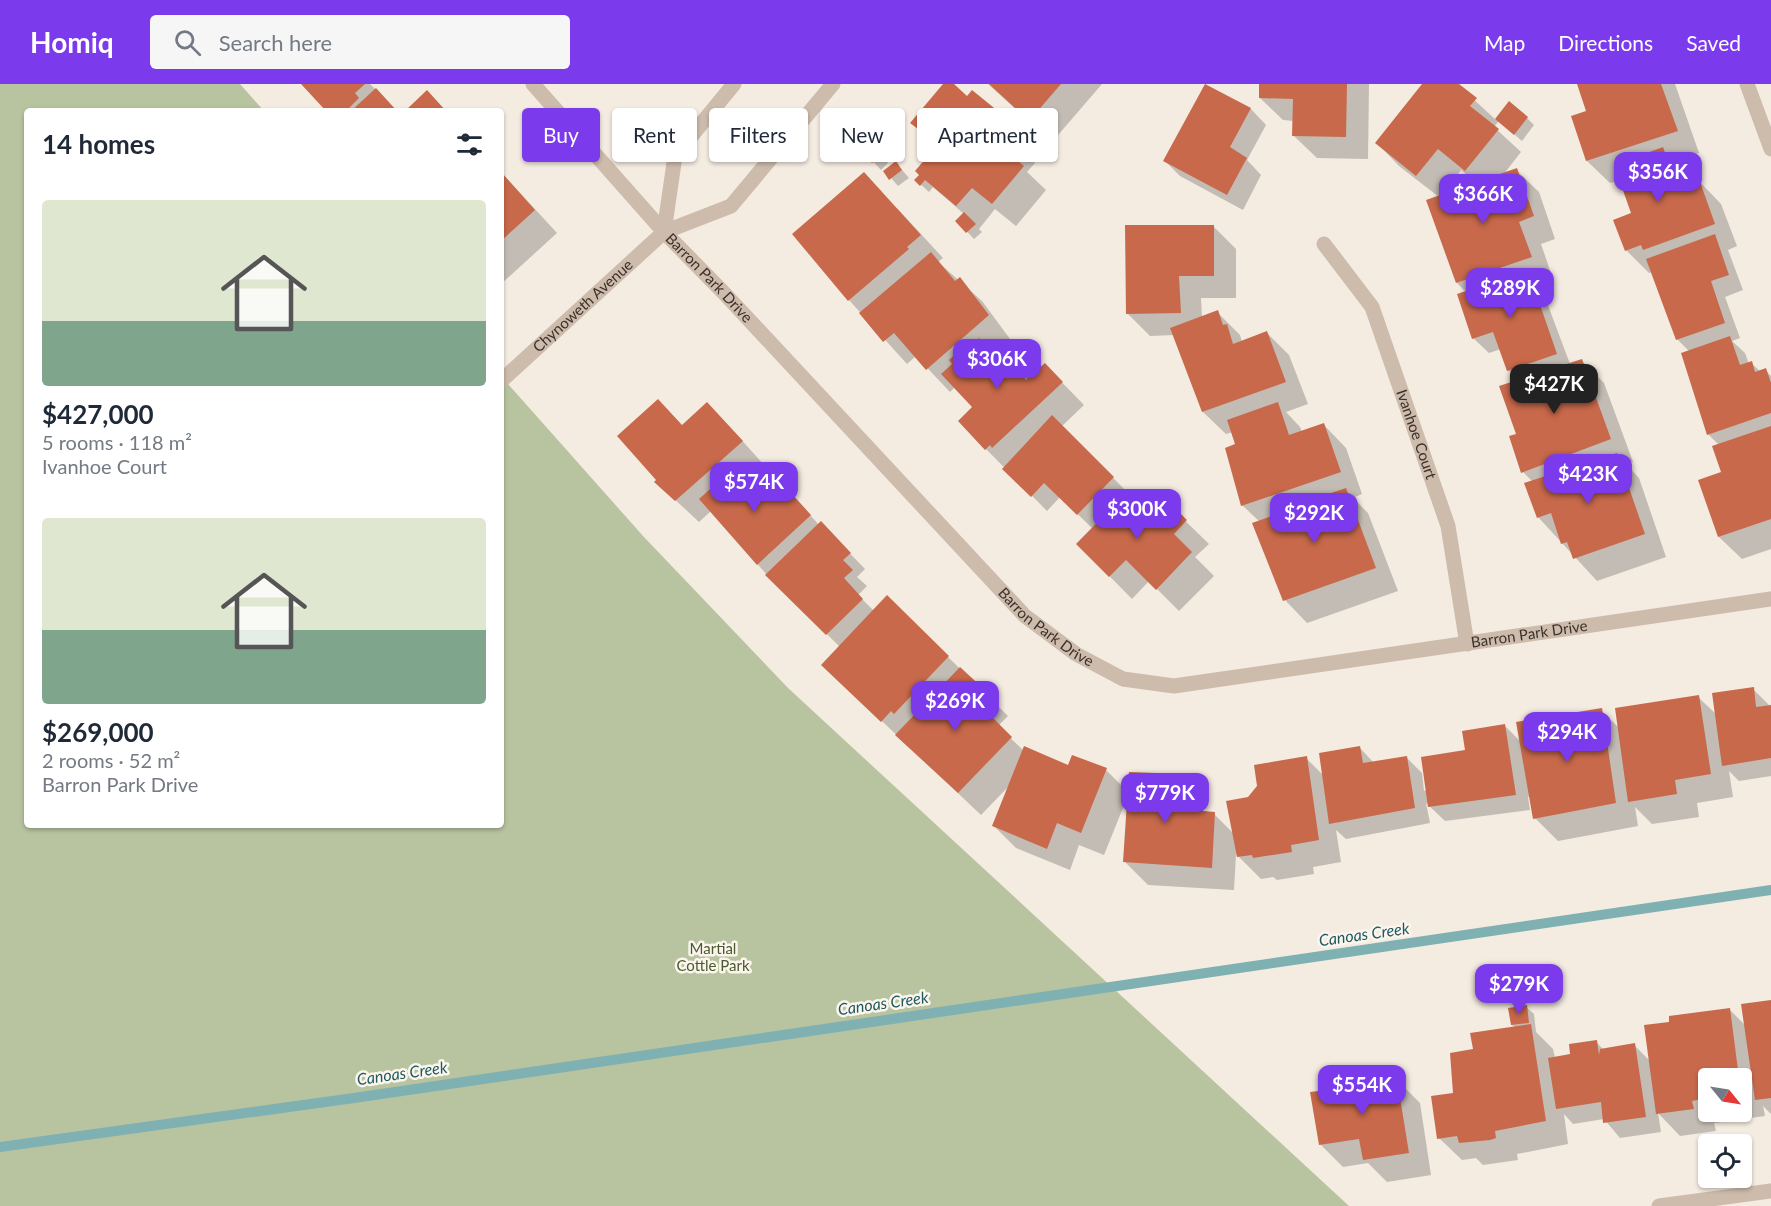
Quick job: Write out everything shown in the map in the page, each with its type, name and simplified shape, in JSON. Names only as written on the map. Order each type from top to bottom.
[{"type":"street","name":"Barron Park Drive","points":[[533,84],[664,232],[723,292],[1025,616],[1076,654],[1123,679],[1174,686],[1771,599]]},
{"type":"street","points":[[664,232],[675,156],[734,84]]},
{"type":"street","name":"Chynoweth Avenue","points":[[504,378],[664,232],[731,206],[833,84]]},
{"type":"street","points":[[1747,84],[1771,149]]},
{"type":"street","name":"Ivanhoe Court","points":[[1324,244],[1372,307],[1448,526],[1467,644]]},
{"type":"street","points":[[1659,1206],[1771,1191]]},
{"type":"green space","name":"Martial Cottle Park","points":[[0,84],[240,84],[261,108],[24,108],[24,828],[504,828],[504,379],[643,536],[788,688],[1349,1206],[0,1206]]},
{"type":"building","points":[[301,84],[365,84],[355,93],[359,98],[349,108],[323,108]]},
{"type":"building","points":[[943,84],[954,84],[967,96],[972,90],[994,108],[923,108]]},
{"type":"building","points":[[989,84],[1061,84],[1040,108],[1015,108]]},
{"type":"building","points":[[1205,84],[1251,108],[1230,147],[1247,158],[1227,195],[1163,161]]},
{"type":"building","points":[[1259,84],[1347,84],[1346,137],[1292,136],[1293,99],[1259,98]]},
{"type":"building","points":[[1422,84],[1459,84],[1477,98],[1470,106],[1499,129],[1465,171],[1438,149],[1416,176],[1375,143]]},
{"type":"building","points":[[1577,84],[1661,84],[1678,131],[1586,161],[1571,116],[1586,111]]},
{"type":"building","points":[[376,88],[394,108],[354,108]]},
{"type":"building","points":[[427,90],[443,108],[408,108]]},
{"type":"building","points":[[1509,101],[1528,117],[1514,135],[1495,119]]},
{"type":"building","points":[[917,115],[917,128],[910,123]]},
{"type":"building","points":[[1663,147],[1677,187],[1699,179],[1715,224],[1643,250],[1641,245],[1625,251],[1613,220],[1631,213],[1614,165]]},
{"type":"building","points":[[895,162],[902,170],[889,180],[883,171]]},
{"type":"building","points":[[923,162],[1019,162],[1024,166],[992,204],[972,188],[956,206],[925,180],[920,186],[914,180],[919,175],[915,171]]},
{"type":"building","points":[[1517,168],[1534,216],[1519,222],[1532,257],[1456,283],[1426,200]]},
{"type":"building","points":[[864,172],[921,235],[907,247],[909,249],[848,301],[792,234]]},
{"type":"building","points":[[504,175],[535,210],[504,238]]},
{"type":"building","points":[[964,212],[976,224],[966,233],[955,221]]},
{"type":"building","points":[[1125,225],[1214,225],[1214,276],[1179,276],[1181,313],[1126,314]]},
{"type":"building","points":[[1715,234],[1729,275],[1711,281],[1725,323],[1676,340],[1646,259]]},
{"type":"building","points":[[931,252],[955,281],[960,277],[989,315],[926,370],[894,333],[883,342],[859,313]]},
{"type":"building","points":[[1528,270],[1557,354],[1507,371],[1493,332],[1472,339],[1457,294]]},
{"type":"building","points":[[1218,310],[1223,325],[1227,324],[1233,344],[1267,331],[1286,382],[1202,412],[1170,328]]},
{"type":"building","points":[[1730,336],[1740,365],[1752,361],[1755,372],[1766,368],[1771,383],[1771,413],[1707,435],[1681,353]]},
{"type":"building","points":[[979,338],[995,355],[1011,341],[1029,361],[1018,371],[1026,380],[1045,363],[1063,382],[992,448],[990,445],[985,450],[958,421],[972,407],[941,374],[952,364],[949,360],[964,346],[967,349]]},
{"type":"building","points":[[1582,359],[1611,439],[1521,473],[1509,436],[1516,434],[1499,386]]},
{"type":"building","points":[[658,399],[682,425],[707,402],[743,441],[675,501],[654,482],[656,480],[617,436]]},
{"type":"building","points":[[1278,402],[1289,435],[1324,423],[1341,472],[1241,506],[1225,448],[1235,444],[1227,420]]},
{"type":"building","points":[[1052,415],[1114,477],[1077,515],[1044,483],[1031,497],[1002,469]]},
{"type":"building","points":[[1771,426],[1771,519],[1718,537],[1698,480],[1721,472],[1712,446]]},
{"type":"building","points":[[1617,453],[1645,534],[1573,559],[1567,542],[1561,544],[1551,513],[1537,518],[1524,483]]},
{"type":"building","points":[[738,464],[766,496],[782,483],[811,515],[757,565],[699,499]]},
{"type":"building","points":[[1346,488],[1376,568],[1283,601],[1252,523],[1272,516],[1271,513]]},
{"type":"building","points":[[1130,489],[1155,514],[1168,501],[1187,520],[1174,534],[1192,552],[1156,590],[1126,560],[1109,577],[1076,544]]},
{"type":"building","points":[[821,521],[851,553],[843,560],[853,570],[844,578],[863,599],[826,635],[765,575]]},
{"type":"building","points":[[887,595],[949,656],[894,714],[891,711],[881,722],[821,665]]},
{"type":"building","points":[[960,667],[987,692],[977,702],[1012,737],[958,793],[895,735]]},
{"type":"building","points":[[1754,687],[1756,707],[1771,705],[1771,758],[1722,766],[1712,693]]},
{"type":"building","points":[[1699,695],[1711,774],[1675,780],[1677,794],[1628,802],[1615,708]]},
{"type":"building","points":[[1602,708],[1616,803],[1533,819],[1516,722]]},
{"type":"building","points":[[1505,724],[1516,795],[1428,807],[1421,757],[1465,750],[1462,731]]},
{"type":"building","points":[[1024,746],[1068,765],[1072,755],[1107,768],[1081,833],[1057,823],[1047,849],[992,826]]},
{"type":"building","points":[[1360,746],[1363,763],[1407,756],[1415,808],[1329,824],[1319,753]]},
{"type":"building","points":[[1307,756],[1319,840],[1291,845],[1292,852],[1253,858],[1252,855],[1237,857],[1226,801],[1248,797],[1257,786],[1254,765]]},
{"type":"building","points":[[1129,772],[1182,774],[1180,809],[1215,812],[1212,868],[1123,862]]},
{"type":"building","points":[[1771,1000],[1771,1098],[1755,1100],[1741,1004]]},
{"type":"building","points":[[1527,1005],[1529,1023],[1511,1025],[1508,1008]]},
{"type":"building","points":[[1730,1008],[1738,1068],[1698,1068],[1698,1100],[1692,1101],[1694,1109],[1656,1114],[1644,1025],[1669,1022],[1669,1016]]},
{"type":"building","points":[[1531,1024],[1546,1121],[1495,1131],[1496,1138],[1490,1140],[1459,1143],[1457,1136],[1437,1139],[1431,1096],[1453,1093],[1450,1053],[1473,1049],[1470,1033]]},
{"type":"building","points":[[1597,1040],[1599,1055],[1600,1049],[1635,1043],[1646,1117],[1603,1123],[1601,1102],[1556,1109],[1548,1058],[1570,1054],[1569,1044]]},
{"type":"building","points":[[1359,1072],[1361,1084],[1397,1079],[1409,1153],[1363,1160],[1359,1139],[1319,1145],[1310,1092],[1334,1089],[1332,1075]]},
{"type":"waterway","name":"Canoas Creek","points":[[0,1147],[354,1098],[1771,890]]}]
